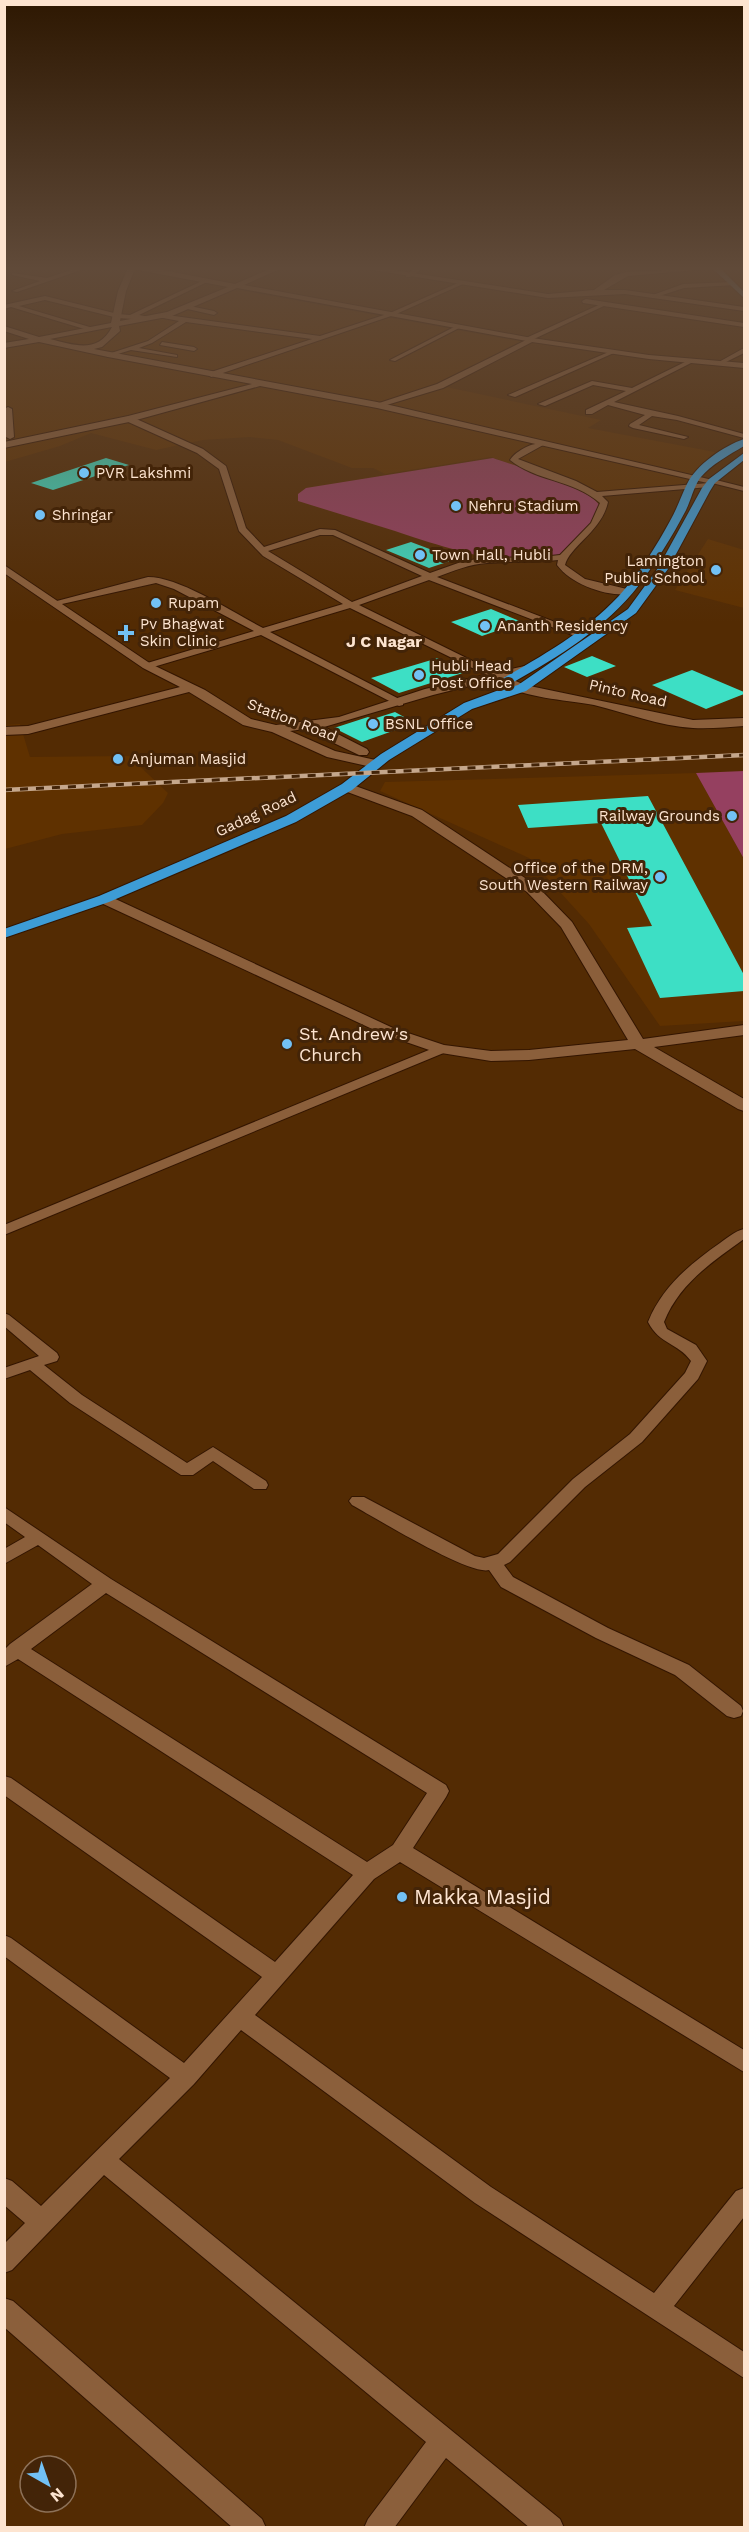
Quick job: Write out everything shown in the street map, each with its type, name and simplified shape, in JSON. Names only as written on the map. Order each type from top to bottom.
[{"type":"highway","points":[[692,482],[721,455],[744,441]]},
{"type":"highway","points":[[522,688],[632,611],[663,569],[711,483],[744,456]]},
{"type":"highway","name":"Gadag Road","points":[[4,934],[104,899],[291,819],[347,787],[380,760],[468,706],[506,687],[529,668],[615,608],[628,592],[686,503],[692,482]]},
{"type":"highway","name":"Gadag Road","points":[[4,925],[177,869]]},
{"type":"street","points":[[8,409],[10,439],[129,419],[256,386]]},
{"type":"street","points":[[267,386],[377,405],[692,482],[744,489]]},
{"type":"street","points":[[377,405],[439,386]]},
{"type":"street","points":[[512,395],[533,386]]},
{"type":"street","points":[[542,404],[587,386]]},
{"type":"street","points":[[618,386],[634,390]]},
{"type":"street","points":[[589,412],[641,386]]},
{"type":"street","points":[[609,403],[651,414],[678,418],[744,436]]},
{"type":"street","points":[[651,414],[633,426],[684,437]]},
{"type":"street","points":[[129,419],[200,451],[224,468],[242,529],[262,550],[351,605],[491,676],[506,687]]},
{"type":"street","points":[[541,444],[516,456],[514,460],[597,494],[631,493],[692,482]]},
{"type":"street","points":[[565,573],[561,566],[563,558],[591,528],[603,509],[604,502],[597,494]]},
{"type":"street","points":[[262,550],[327,531],[335,533],[430,577],[578,634]]},
{"type":"street","points":[[147,666],[351,605],[464,564],[488,560],[528,561],[563,558]]},
{"type":"street","points":[[528,561],[579,580],[628,592]]},
{"type":"street","name":"Station Road","points":[[4,568],[147,666],[190,688],[247,722],[276,729],[331,753],[380,760]]},
{"type":"street","points":[[56,604],[130,583],[157,580],[177,587],[399,703]]},
{"type":"street","points":[[276,729],[341,720],[429,692],[529,668]]},
{"type":"street","name":"Pinto Road","points":[[506,687],[596,702],[642,715],[693,724],[744,722]]},
{"type":"street","points":[[4,731],[28,730],[190,688]]},
{"type":"street","points":[[322,722],[318,727],[319,731],[380,760]]},
{"type":"street","points":[[347,787],[417,813],[532,889],[567,925],[638,1044],[744,1106]]},
{"type":"street","points":[[104,899],[388,1031],[441,1049],[491,1056],[638,1044],[744,1030]]},
{"type":"street","points":[[4,1232],[128,1178],[441,1049]]},
{"type":"street","points":[[358,1501],[470,1561],[485,1565],[504,1558],[579,1483],[636,1438],[692,1375],[699,1361],[690,1349],[661,1332],[656,1322],[659,1310],[696,1267],[744,1233]]},
{"type":"street","points":[[4,1318],[51,1357],[4,1374]]},
{"type":"street","points":[[33,1364],[76,1399],[187,1471],[213,1453],[260,1485]]},
{"type":"street","points":[[4,1513],[105,1584],[439,1791],[400,1851],[367,1873],[186,2077],[4,2262]]},
{"type":"street","points":[[4,1558],[38,1537]]},
{"type":"street","points":[[494,1563],[507,1582],[602,1634],[682,1670],[734,1711]]},
{"type":"street","points":[[105,1584],[11,1655],[367,1873]]},
{"type":"street","points":[[4,1784],[276,1975]]},
{"type":"street","points":[[400,1851],[744,2062]]},
{"type":"street","points":[[4,1944],[186,2077]]},
{"type":"street","points":[[240,2017],[483,2195],[744,2366]]},
{"type":"street","points":[[104,2161],[551,2528]]},
{"type":"street","points":[[4,2189],[41,2222]]},
{"type":"street","points":[[656,2309],[744,2199]]},
{"type":"street","points":[[4,2310],[253,2528]]},
{"type":"street","points":[[377,2528],[444,2439]]},
{"type":"shaded area","points":[[5,386],[442,386],[601,420],[588,428],[715,452],[689,481],[679,488],[632,492],[589,492],[491,457],[385,474],[373,468],[352,468],[278,440],[250,437],[203,440],[156,450],[91,433],[60,446],[5,462]]},
{"type":"shaded area","name":"Nehru Stadium","points":[[493,458],[570,486],[595,500],[601,508],[582,535],[564,552],[537,559],[517,560],[454,550],[298,501],[298,494],[306,488]]},
{"type":"shaded area","name":"Lamington Public School","points":[[708,539],[744,550],[744,608],[675,590]]},
{"type":"shaded area","points":[[20,724],[30,757],[129,756],[168,793],[163,803],[142,825],[62,834],[5,849],[5,725]]},
{"type":"shaded area","name":"Railway Grounds","points":[[744,771],[744,859],[696,773]]},
{"type":"shaded area","points":[[696,773],[744,859],[744,1021],[660,1026],[589,924],[529,858],[380,791],[385,782]]},
{"type":"building","points":[[106,458],[129,465],[53,490],[31,483]]},
{"type":"building","name":"Town Hall, Hubli","points":[[411,542],[456,559],[429,568],[386,550]]},
{"type":"building","name":"Ananth Residency","points":[[491,609],[522,622],[482,636],[451,622]]},
{"type":"building","points":[[592,656],[616,666],[587,677],[564,667]]},
{"type":"building","name":"Hubli Head Post Office","points":[[438,658],[466,672],[399,693],[371,678]]},
{"type":"building","points":[[692,670],[744,692],[744,694],[706,709],[652,685]]},
{"type":"building","name":"BSNL Office","points":[[395,712],[415,723],[362,742],[334,728],[368,717],[373,719]]},
{"type":"building","name":"Office of the DRM, South Western Railway","points":[[648,796],[744,975],[744,991],[660,998],[627,928],[652,926],[601,823],[528,828],[518,805]]},
{"type":"railway","points":[[4,790],[744,755]]},
{"type":"place","name":"PVR Lakshmi","points":[[84,473]]},
{"type":"place","name":"Nehru Stadium","points":[[456,506]]},
{"type":"place","name":"Shringar","points":[[40,515]]},
{"type":"place","name":"Town Hall, Hubli","points":[[420,555]]},
{"type":"place","name":"Lamington Public School","points":[[716,570]]},
{"type":"place","name":"Rupam","points":[[156,603]]},
{"type":"place","name":"Ananth Residency","points":[[485,626]]},
{"type":"place","name":"Pv Bhagwat Skin Clinic","points":[[126,633]]},
{"type":"place","name":"Hubli Head Post Office","points":[[419,675]]},
{"type":"place","name":"BSNL Office","points":[[373,724]]},
{"type":"place","name":"Anjuman Masjid","points":[[118,759]]},
{"type":"place","name":"Railway Grounds","points":[[732,816]]},
{"type":"place","name":"Office of the DRM, South Western Railway","points":[[660,877]]},
{"type":"place","name":"St. Andrew's Church","points":[[287,1044]]},
{"type":"place","name":"Makka Masjid","points":[[402,1897]]},
{"type":"district","name":"J C Nagar","points":[[384,641]]}]
